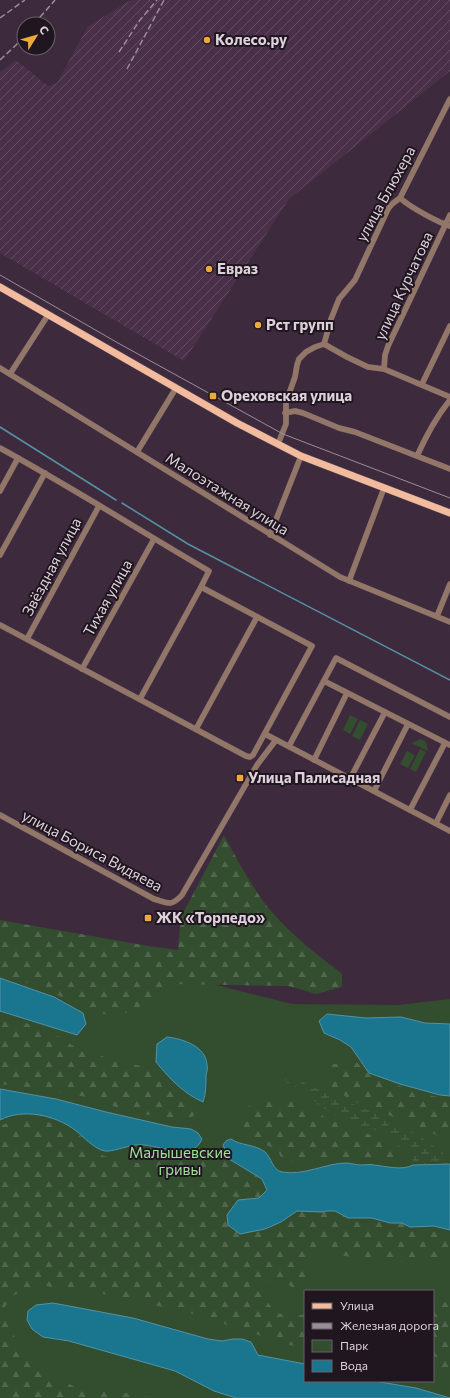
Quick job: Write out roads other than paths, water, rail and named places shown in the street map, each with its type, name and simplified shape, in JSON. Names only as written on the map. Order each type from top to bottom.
[{"type":"main road","points":[[0,287],[237,423],[301,456],[450,513]]},
{"type":"street","name":"улица Блюхера","points":[[324,344],[330,319],[339,299],[354,280],[388,209],[400,198],[450,99]]},
{"type":"street","points":[[400,198],[406,203],[448,225]]},
{"type":"street","name":"улица Курчатова","points":[[384,369],[385,355],[388,346],[448,225],[450,215]]},
{"type":"street","points":[[10,374],[48,315]]},
{"type":"street","points":[[422,384],[450,326]]},
{"type":"street","points":[[278,444],[286,424],[286,402],[299,360],[306,352],[324,344],[368,367],[384,369],[422,384],[450,398],[427,435],[417,456]]},
{"type":"street","name":"Малоэтажная улица","points":[[0,368],[340,577],[450,622]]},
{"type":"street","points":[[137,452],[176,388]]},
{"type":"street","points":[[285,413],[295,411],[304,413],[339,428],[355,432],[450,469]]},
{"type":"street","points":[[0,448],[45,473],[209,571],[140,699]]},
{"type":"street","points":[[270,535],[301,456]]},
{"type":"street","points":[[0,491],[18,458]]},
{"type":"street","points":[[0,555],[45,473]]},
{"type":"street","points":[[350,581],[384,488]]},
{"type":"street","name":"Звёздная улица","points":[[27,639],[99,506]]},
{"type":"street","name":"Тихая улица","points":[[82,669],[154,539]]},
{"type":"street","points":[[437,616],[450,584]]},
{"type":"street","points":[[0,625],[250,757],[253,755],[265,734],[312,646],[201,587]]},
{"type":"street","points":[[196,729],[257,617]]},
{"type":"street","points":[[288,746],[336,658],[450,717]]},
{"type":"street","points":[[324,681],[447,744],[410,810]]},
{"type":"street","points":[[314,760],[347,693]]},
{"type":"street","points":[[350,779],[385,712]]},
{"type":"street","points":[[374,791],[408,724]]},
{"type":"street","points":[[265,734],[450,831]]},
{"type":"street","name":"улица Бориса Видяева","points":[[0,815],[154,899],[170,904],[176,902],[182,895],[258,765],[276,740]]},
{"type":"street","points":[[436,823],[450,795]]},
{"type":"water","points":[[0,978],[54,997],[83,1013],[86,1024],[77,1035],[0,1011]]},
{"type":"water","points":[[327,1014],[366,1018],[401,1017],[425,1023],[450,1024],[450,1096],[440,1095],[400,1084],[369,1073],[351,1047],[324,1033],[319,1021]]},
{"type":"water","points":[[167,1037],[193,1045],[203,1053],[206,1058],[207,1069],[203,1102],[177,1085],[156,1062],[157,1044]]},
{"type":"water","points":[[0,1089],[56,1099],[172,1127],[191,1129],[198,1133],[202,1139],[197,1146],[190,1150],[182,1151],[135,1145],[112,1151],[105,1151],[93,1145],[67,1125],[49,1117],[19,1114],[0,1120]]},
{"type":"water","points":[[231,1139],[239,1143],[261,1149],[267,1154],[276,1169],[282,1172],[290,1173],[346,1163],[399,1168],[413,1165],[450,1164],[450,1230],[434,1226],[410,1227],[402,1223],[390,1223],[372,1218],[348,1218],[335,1211],[297,1211],[281,1222],[265,1229],[240,1234],[228,1225],[227,1215],[238,1200],[259,1198],[267,1190],[262,1179],[229,1159],[223,1145],[226,1141]]},
{"type":"water","points":[[53,1303],[133,1318],[208,1339],[222,1341],[242,1339],[251,1342],[258,1355],[304,1364],[304,1382],[380,1382],[416,1388],[450,1398],[236,1398],[214,1391],[175,1371],[69,1341],[43,1337],[32,1329],[27,1320],[28,1311],[36,1305]]},
{"type":"waterway","points":[[0,427],[116,500]]},
{"type":"waterway","points":[[122,503],[188,544],[450,680]]},
{"type":"tram line","points":[[0,275],[118,343],[283,434],[450,498]]},
{"type":"railway","points":[[0,18],[25,0]]},
{"type":"railway","points":[[41,16],[55,0]]},
{"type":"railway","points":[[119,52],[140,20],[157,0]]},
{"type":"railway","points":[[127,69],[164,0]]},
{"type":"railway","points":[[0,60],[16,45]]},
{"type":"place","name":"Колесо.ру","points":[[207,40]]},
{"type":"place","name":"Евраз","points":[[209,269]]},
{"type":"place","name":"Рст групп","points":[[258,325]]},
{"type":"place","name":"Ореховская улица","points":[[213,396]]},
{"type":"place","name":"Улица Палисадная","points":[[240,778]]},
{"type":"place","name":"ЖК «Торпедо»","points":[[148,918]]},
{"type":"park label","name":"Малышевские гривы","points":[[180,1162]]}]
